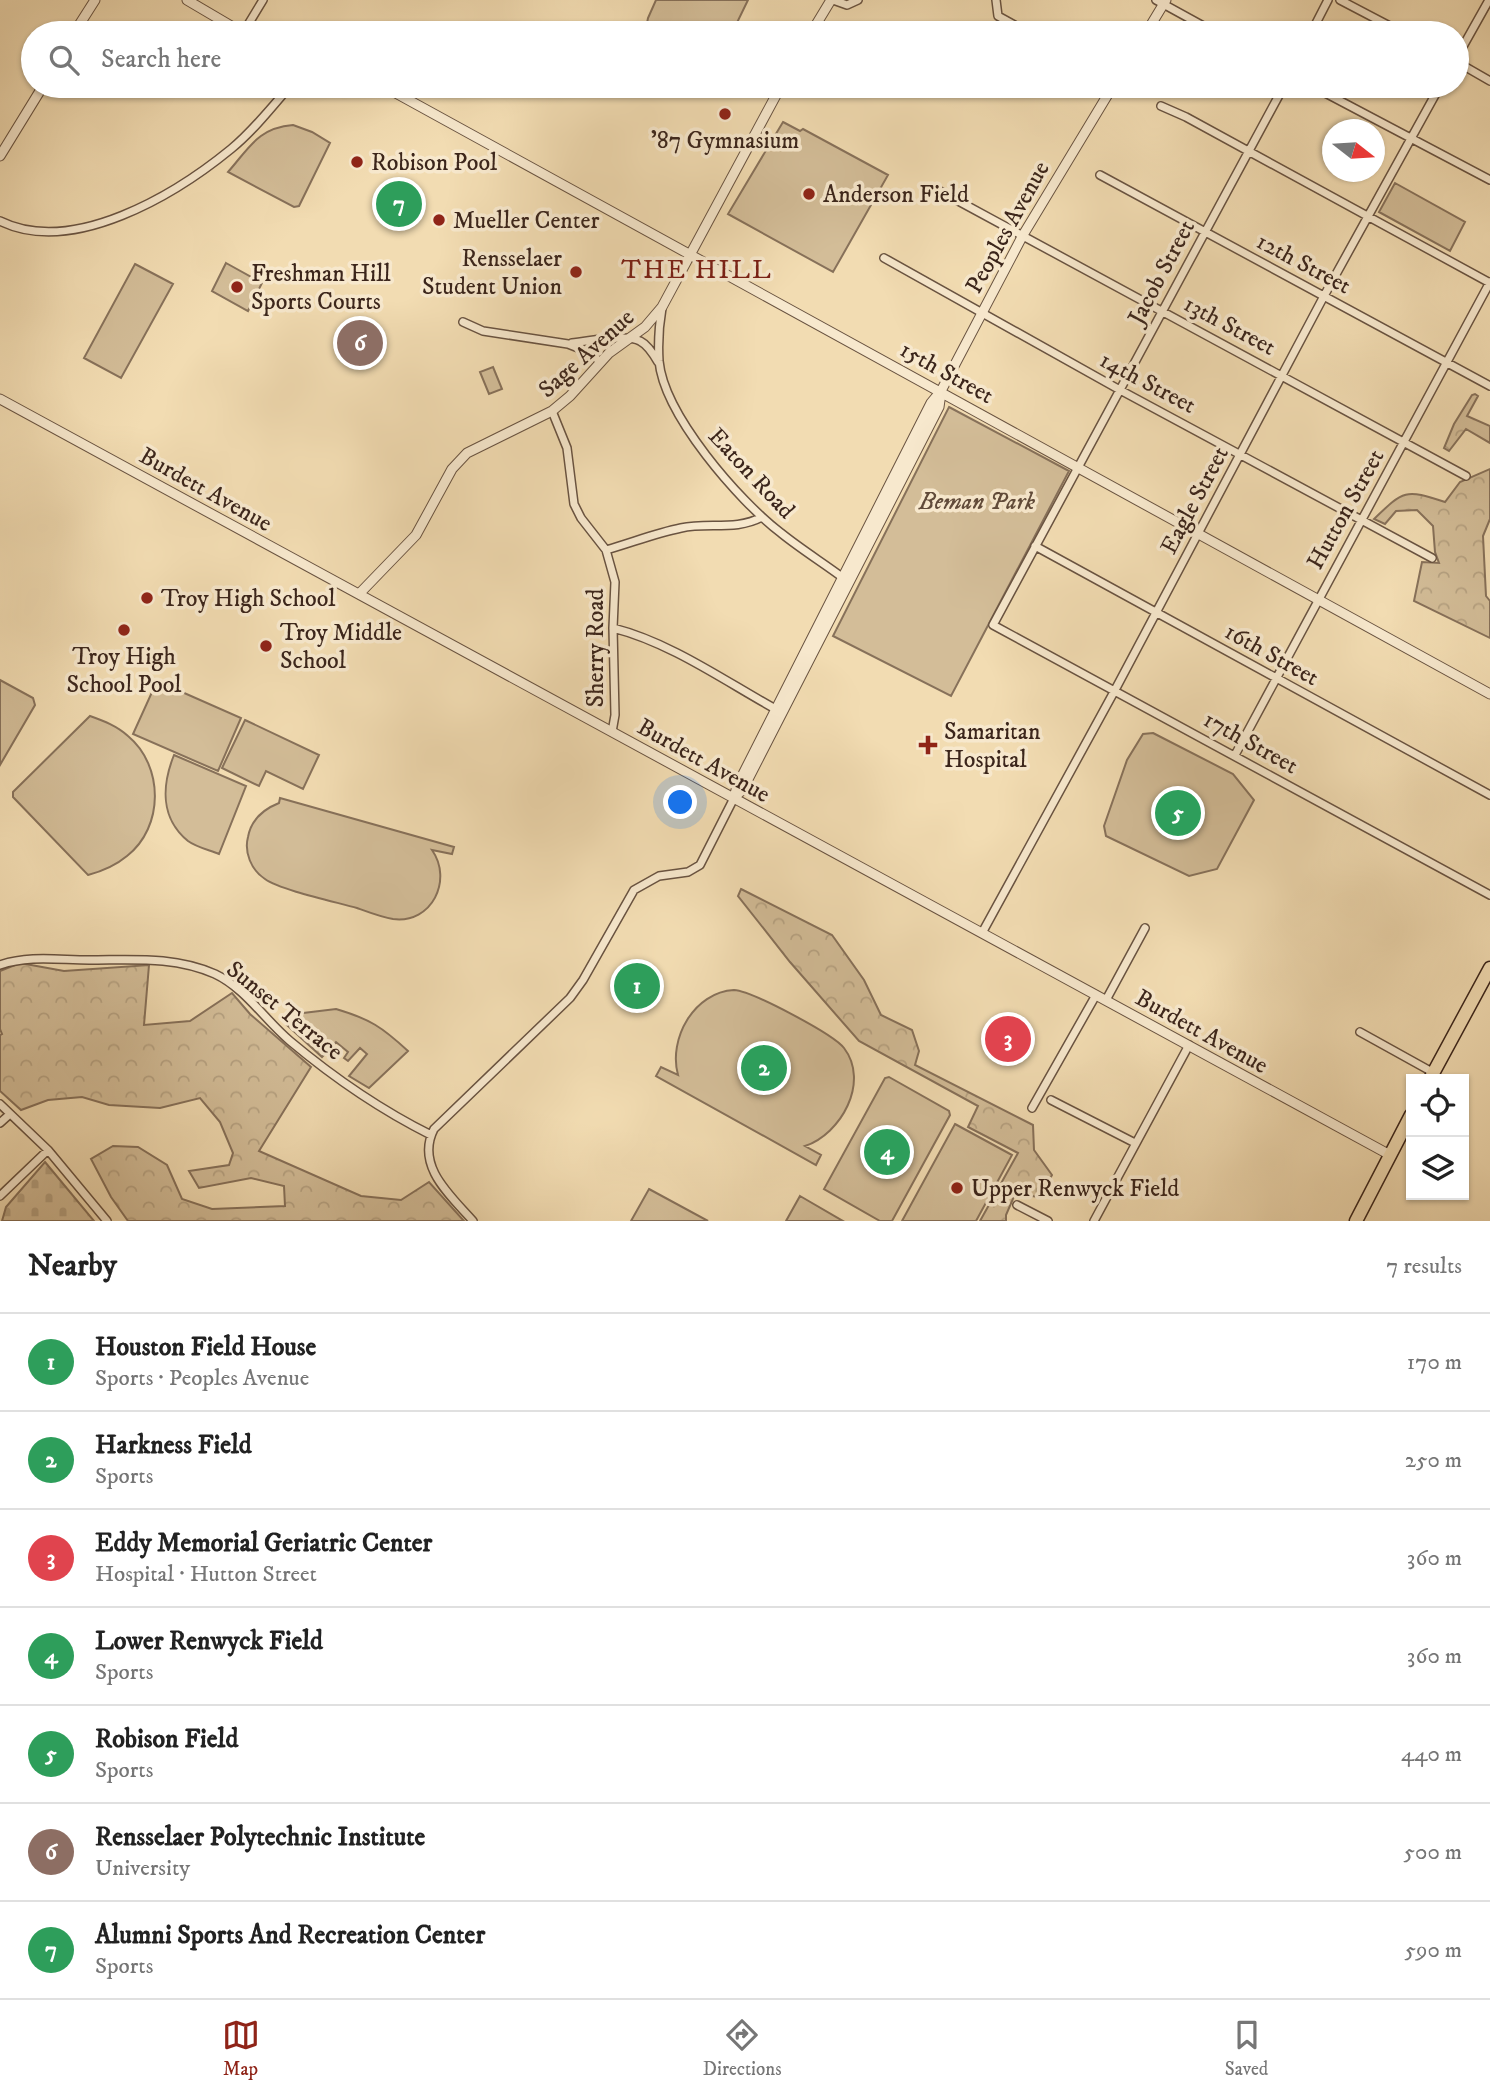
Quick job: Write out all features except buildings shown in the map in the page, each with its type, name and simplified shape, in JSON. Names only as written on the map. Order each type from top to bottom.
[{"type":"highway","points":[[1433,1074],[1490,968]]},
{"type":"highway","points":[[1356,1221],[1406,1125]]},
{"type":"street","points":[[82,21],[95,0]]},
{"type":"street","points":[[187,0],[223,21]]},
{"type":"street","points":[[250,21],[263,0]]},
{"type":"street","points":[[819,21],[832,0],[847,5],[858,0]]},
{"type":"street","points":[[996,0],[999,16],[1008,21]]},
{"type":"street","points":[[1317,21],[1328,0]]},
{"type":"street","points":[[1340,0],[1379,21]]},
{"type":"street","points":[[1469,38],[1489,0]]},
{"type":"street","points":[[1152,21],[1162,1],[1196,21]]},
{"type":"street","points":[[1469,68],[1490,81]]},
{"type":"street","points":[[1,151],[35,98]]},
{"type":"street","points":[[0,221],[32,230],[61,230],[102,222],[146,206],[232,149],[279,98]]},
{"type":"street","name":"15th Street","points":[[405,98],[1490,694]]},
{"type":"street","name":"Sage Avenue","points":[[359,594],[416,536],[442,486],[461,459],[478,445],[552,411],[570,396],[609,353],[645,327],[662,307],[774,98]]},
{"type":"street","name":"Peoples Avenue","points":[[431,1135],[437,1125],[576,990],[634,890],[659,876],[688,872],[700,865],[734,798],[737,786],[779,711],[846,579],[931,403],[941,391],[1023,235],[1105,98]]},
{"type":"street","name":"Jacob Street","points":[[993,625],[1277,98]]},
{"type":"street","points":[[1335,98],[1490,180]]},
{"type":"street","name":"Eagle Street","points":[[982,933],[1433,98]]},
{"type":"street","points":[[1161,107],[1186,117],[1490,282]]},
{"type":"street","name":"12th Street","points":[[1100,174],[1490,386]]},
{"type":"street","name":"13th Street","points":[[938,190],[1466,476]]},
{"type":"street","name":"14th Street","points":[[884,258],[1120,390],[1432,558]]},
{"type":"street","name":"Hutton Street","points":[[1235,755],[1490,282]]},
{"type":"street","name":"Eaton Road","points":[[659,364],[659,324],[662,307]]},
{"type":"street","points":[[463,322],[483,331],[568,344],[586,351],[601,362]]},
{"type":"street","points":[[568,344],[629,338]]},
{"type":"street","name":"Eaton Road","points":[[629,338],[640,341],[653,353],[675,408],[698,447],[779,533],[846,579]]},
{"type":"street","name":"Burdett Avenue","points":[[0,399],[1390,1155]]},
{"type":"street","name":"Sherry Road","points":[[552,411],[567,448],[574,504],[581,518],[606,550],[615,582],[612,628],[615,715],[612,732]]},
{"type":"street","points":[[606,550],[682,527],[749,524],[762,517]]},
{"type":"street","name":"16th Street","points":[[1035,545],[1490,795]]},
{"type":"street","name":"17th Street","points":[[993,625],[1490,895]]},
{"type":"street","points":[[612,628],[629,632],[665,648],[779,711]]},
{"type":"street","points":[[1106,1000],[1145,928]]},
{"type":"street","name":"Sunset Terrace","points":[[0,965],[27,958],[150,958],[190,965],[216,975],[230,983],[287,1039],[327,1071],[431,1135]]},
{"type":"street","points":[[1032,1108],[1096,995]]},
{"type":"street","points":[[1360,1032],[1429,1074]]},
{"type":"street","points":[[1094,1221],[1189,1045]]},
{"type":"street","points":[[1052,1101],[1135,1143]]},
{"type":"street","points":[[0,1104],[48,1150],[107,1221]]},
{"type":"street","points":[[0,1123],[10,1114]]},
{"type":"street","points":[[431,1135],[429,1157],[434,1173],[473,1221]]},
{"type":"street","points":[[0,1196],[48,1150]]},
{"type":"street","points":[[1017,1205],[1048,1221]]},
{"type":"green space","points":[[656,0],[748,0],[738,21],[647,21]]},
{"type":"green space","name":"Anderson Field","points":[[783,122],[800,131],[803,129],[888,175],[833,272],[728,214]]},
{"type":"green space","points":[[293,125],[330,143],[299,206],[294,207],[228,172],[256,140],[271,130]]},
{"type":"green space","points":[[1395,183],[1465,222],[1450,251],[1379,212]]},
{"type":"green space","name":"Freshman Hill Sports Courts","points":[[226,263],[262,283],[248,311],[212,291]]},
{"type":"green space","points":[[135,264],[173,284],[121,378],[84,358]]},
{"type":"green space","points":[[493,367],[502,389],[489,394],[480,372]]},
{"type":"green space","points":[[1475,394],[1478,396],[1467,416],[1490,426],[1490,443],[1466,429],[1449,451],[1444,448],[1454,424]]},
{"type":"green space","name":"Beman Park","points":[[949,407],[1069,471],[951,696],[833,636]]},
{"type":"green space","points":[[1490,469],[1490,519],[1483,536],[1486,596],[1490,601],[1490,638],[1414,601],[1422,562],[1439,563],[1435,552],[1433,526],[1417,510],[1396,511],[1385,524],[1374,519],[1392,502],[1406,495],[1421,495],[1445,502],[1460,482]]},
{"type":"green space","points":[[0,680],[33,698],[35,705],[0,765]]},
{"type":"green space","points":[[157,681],[241,718],[218,771],[133,734]]},
{"type":"green space","points":[[90,716],[119,729],[140,749],[148,763],[155,796],[148,829],[139,844],[118,863],[88,875],[13,797],[13,792]]},
{"type":"green space","points":[[245,720],[319,755],[303,789],[266,771],[259,786],[222,768]]},
{"type":"green space","points":[[1153,733],[1233,774],[1254,800],[1217,869],[1189,876],[1106,836],[1104,826],[1127,760],[1143,734]]},
{"type":"green space","points":[[174,755],[246,786],[219,854],[188,841],[172,822],[166,801],[166,789]]},
{"type":"green space","points":[[280,798],[454,847],[452,854],[432,850],[440,874],[435,898],[418,915],[407,919],[393,919],[295,891],[265,879],[256,871],[250,860],[248,837],[255,820],[268,808],[279,803]]},
{"type":"green space","points":[[741,889],[832,935],[864,980],[881,1015],[912,1030],[919,1051],[915,1065],[1033,1125],[1034,1150],[1052,1175],[1039,1197],[1015,1194],[1006,1221],[980,1221],[1018,1153],[968,1127],[978,1106],[859,1041],[790,962],[738,896]]},
{"type":"green space","points":[[20,963],[64,971],[149,965],[144,1025],[190,1021],[232,993],[250,1014],[311,1067],[259,1151],[361,1196],[401,1200],[429,1182],[464,1221],[128,1221],[111,1197],[91,1159],[113,1146],[138,1147],[167,1165],[182,1199],[212,1209],[285,1206],[284,1186],[251,1178],[199,1188],[189,1171],[229,1165],[233,1153],[220,1122],[200,1098],[160,1108],[109,1105],[82,1097],[48,1100],[21,1110],[0,1091],[0,971]]},
{"type":"green space","points":[[734,990],[774,1005],[825,1033],[844,1048],[851,1061],[853,1091],[848,1105],[830,1130],[805,1146],[821,1155],[816,1165],[656,1076],[661,1067],[678,1075],[677,1047],[687,1020],[696,1008],[707,999]]},
{"type":"green space","points":[[336,1009],[375,1025],[408,1051],[369,1088],[349,1076],[367,1054],[360,1048],[348,1061],[344,1058],[348,1052],[336,1042],[322,1057],[287,1025],[295,1014]]},
{"type":"green space","points":[[889,1077],[949,1111],[950,1115],[892,1221],[880,1221],[824,1189],[885,1078]]},
{"type":"green space","name":"Upper Renwyck Field","points":[[955,1124],[1012,1155],[976,1221],[902,1221]]},
{"type":"green space","points":[[45,1162],[94,1221],[2,1221],[6,1207]]},
{"type":"green space","points":[[649,1189],[708,1221],[631,1221]]},
{"type":"green space","points":[[800,1196],[843,1221],[786,1221]]},
{"type":"place","name":"'87 Gymnasium","points":[[725,114]]},
{"type":"place","name":"Robison Pool","points":[[357,162]]},
{"type":"place","name":"Anderson Field","points":[[809,194]]},
{"type":"place","name":"Alumni Sports And Recreation Center","points":[[399,204]]},
{"type":"place","name":"Mueller Center","points":[[439,220]]},
{"type":"place","name":"Rensselaer Student Union","points":[[576,272]]},
{"type":"place","name":"Freshman Hill Sports Courts","points":[[237,287]]},
{"type":"place","name":"Rensselaer Polytechnic Institute","points":[[360,343]]},
{"type":"place","name":"Troy High School","points":[[147,598]]},
{"type":"place","name":"Troy High School Pool","points":[[124,630]]},
{"type":"place","name":"Troy Middle School","points":[[266,646]]},
{"type":"place","name":"Samaritan Hospital","points":[[928,745]]},
{"type":"place","name":"Robison Field","points":[[1178,813]]},
{"type":"place","name":"Houston Field House","points":[[637,986]]},
{"type":"place","name":"Eddy Memorial Geriatric Center","points":[[1008,1039]]},
{"type":"place","name":"Harkness Field","points":[[764,1068]]},
{"type":"place","name":"Lower Renwyck Field","points":[[887,1152]]},
{"type":"place","name":"Upper Renwyck Field","points":[[957,1188]]},
{"type":"district","name":"THE HILL","points":[[697,269]]}]
